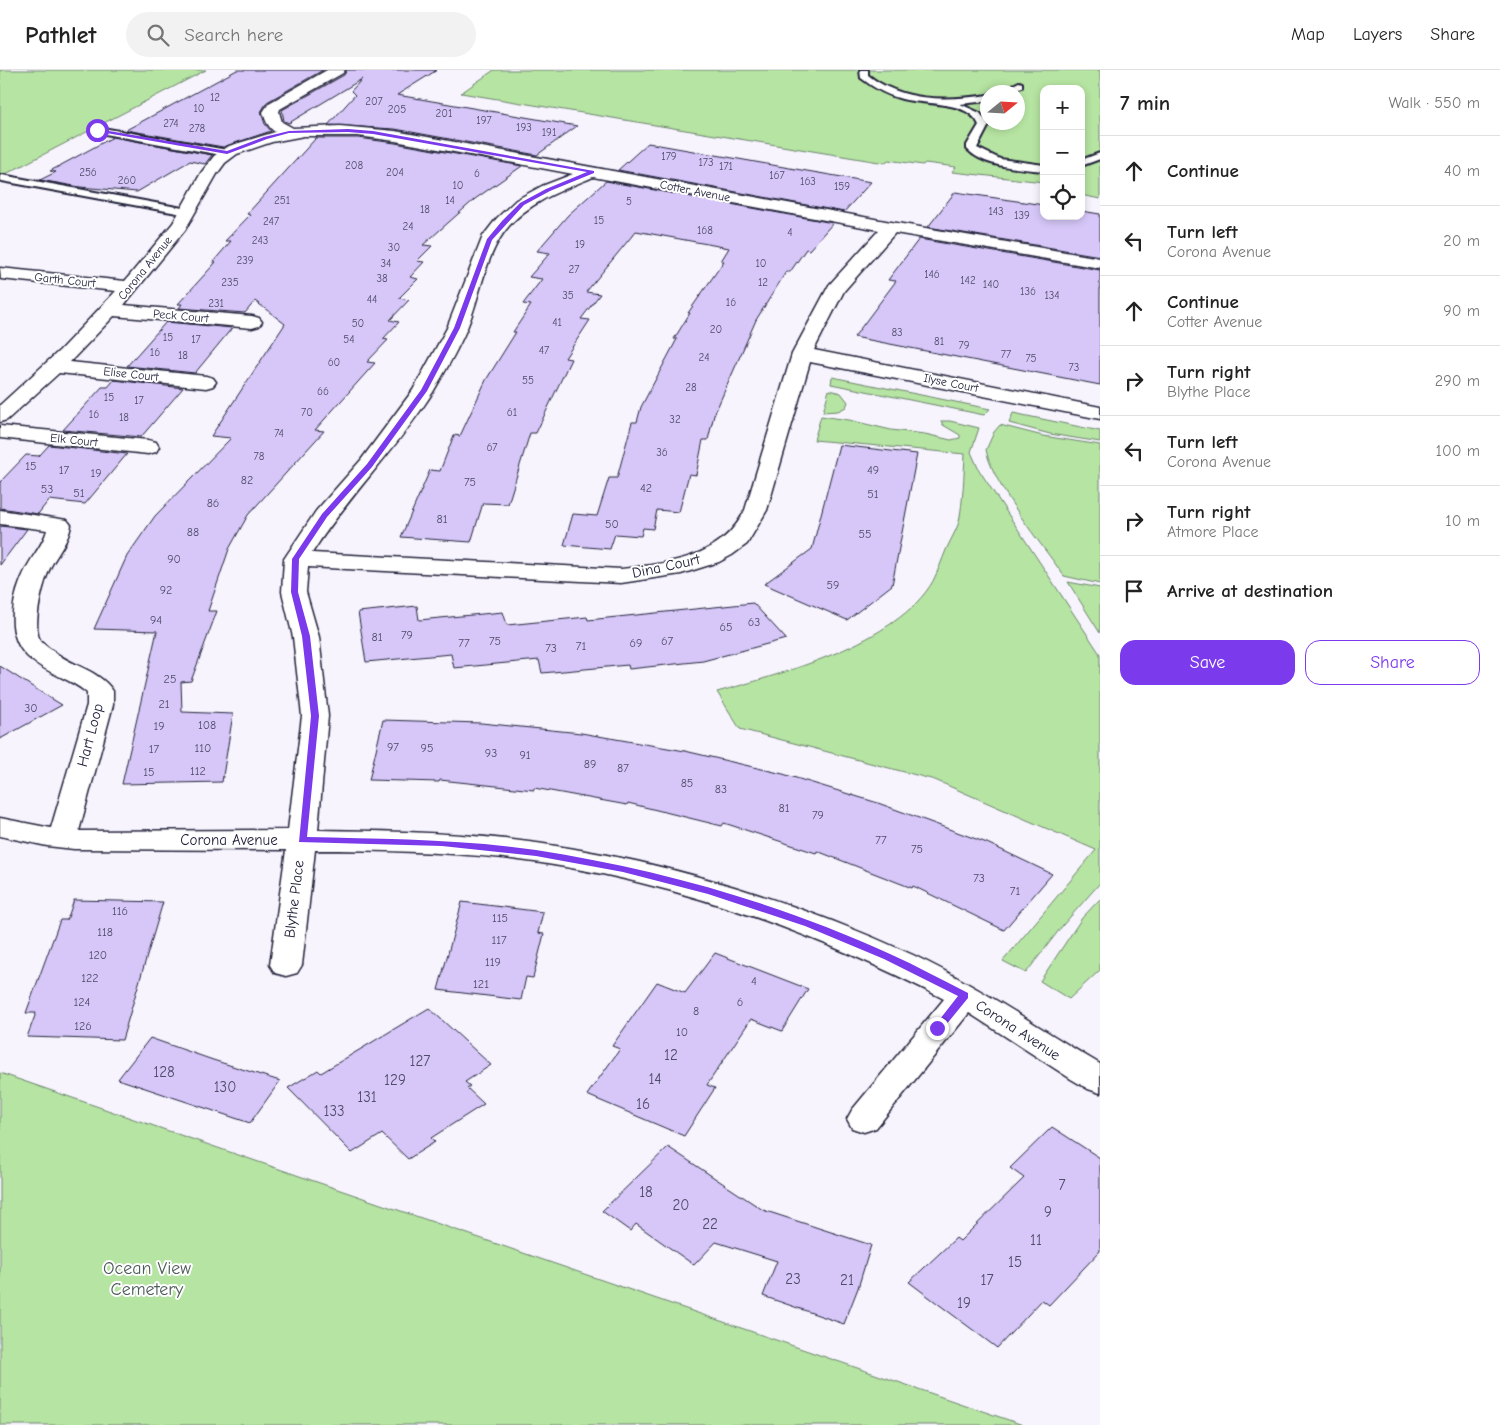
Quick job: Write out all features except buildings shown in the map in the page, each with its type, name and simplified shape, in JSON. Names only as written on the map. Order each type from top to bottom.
[{"type":"street","points":[[289,132],[277,127],[272,121],[271,112],[274,106],[338,70]]},
{"type":"street","name":"Cotter Avenue","points":[[289,132],[348,130],[373,132],[891,228],[1100,263]]},
{"type":"street","name":"Corona Avenue","points":[[0,416],[56,367],[110,310],[168,240],[188,212],[211,169],[227,153],[266,138],[289,132]]},
{"type":"street","name":"Blythe Place","points":[[286,965],[315,716],[306,636],[294,592],[296,559],[324,516],[369,465],[424,391],[457,328],[489,240],[503,222],[522,204],[548,190],[592,172]]},
{"type":"street","name":"Dina Court","points":[[296,559],[612,576],[652,572],[688,564],[717,554],[736,542],[749,525],[756,510],[802,354],[836,290],[891,228]]},
{"type":"street","name":"Garth Court","points":[[0,274],[129,287]]},
{"type":"street","name":"Peck Court","points":[[110,310],[252,322]]},
{"type":"street","name":"Ilyse Court","points":[[802,354],[1100,413]]},
{"type":"street","name":"Elise Court","points":[[56,367],[206,382]]},
{"type":"street","name":"Elk Court","points":[[0,432],[148,448]]},
{"type":"street","name":"Hart Loop","points":[[0,517],[50,522],[59,525],[58,533],[38,568],[31,588],[26,605],[26,637],[35,650],[49,661],[90,683],[100,691],[100,705],[62,839]]},
{"type":"street","name":"Corona Avenue","points":[[0,827],[62,839],[302,840],[442,843],[536,853],[623,869],[710,891],[808,924],[888,956],[964,996],[1100,1080]]},
{"type":"street","points":[[864,1119],[964,996]]},
{"type":"lane","points":[[864,70],[864,76],[872,84],[887,91],[938,101],[976,113],[983,119],[984,125],[972,145],[972,150],[978,154],[992,159],[1040,167]]},
{"type":"lane","points":[[938,101],[980,99]]},
{"type":"lane","points":[[97,130],[227,153]]},
{"type":"lane","points":[[1085,162],[1100,156]]},
{"type":"lane","points":[[2,178],[188,212]]},
{"type":"green space","points":[[0,70],[206,70],[0,177]]},
{"type":"green space","points":[[494,70],[1100,70],[1100,199],[1085,196],[1085,85],[1040,85],[1040,182],[952,172],[956,167],[925,163],[923,165],[888,160],[885,163],[461,93]]},
{"type":"green space","points":[[832,377],[990,409],[984,415],[831,384]]},
{"type":"green space","points":[[829,390],[841,393],[848,402],[846,407],[838,411],[823,412]]},
{"type":"green space","points":[[1013,413],[1100,431],[1100,442],[1050,434],[1009,423]]},
{"type":"green space","points":[[821,416],[951,440],[960,438],[960,435],[943,425],[941,421],[950,421],[979,428],[971,452],[979,470],[1100,654],[1100,883],[1063,925],[1026,973],[1003,961],[1096,850],[935,780],[740,729],[717,692],[773,676],[836,653],[866,639],[893,622],[916,603],[933,581],[958,525],[965,454],[814,440]]},
{"type":"green space","points":[[1000,425],[1043,436],[1100,445],[1100,584],[1064,576],[1008,497],[998,481],[986,450],[994,432]]},
{"type":"green space","points":[[1068,582],[1100,588],[1100,633]]},
{"type":"green space","points":[[1100,899],[1100,970],[1069,999],[1040,981],[1082,918]]},
{"type":"green space","name":"Ocean View Cemetery","points":[[0,1073],[1023,1425],[0,1425]]},
{"type":"route","points":[[97,130],[227,153],[266,138],[289,132],[348,130],[373,132],[592,172],[548,190],[522,204],[503,222],[489,240],[457,328],[424,391],[369,465],[324,516],[296,559],[294,592],[306,636],[315,716],[302,840],[442,843],[536,853],[623,869],[710,891],[808,924],[888,956],[964,996],[937,1028]]}]
